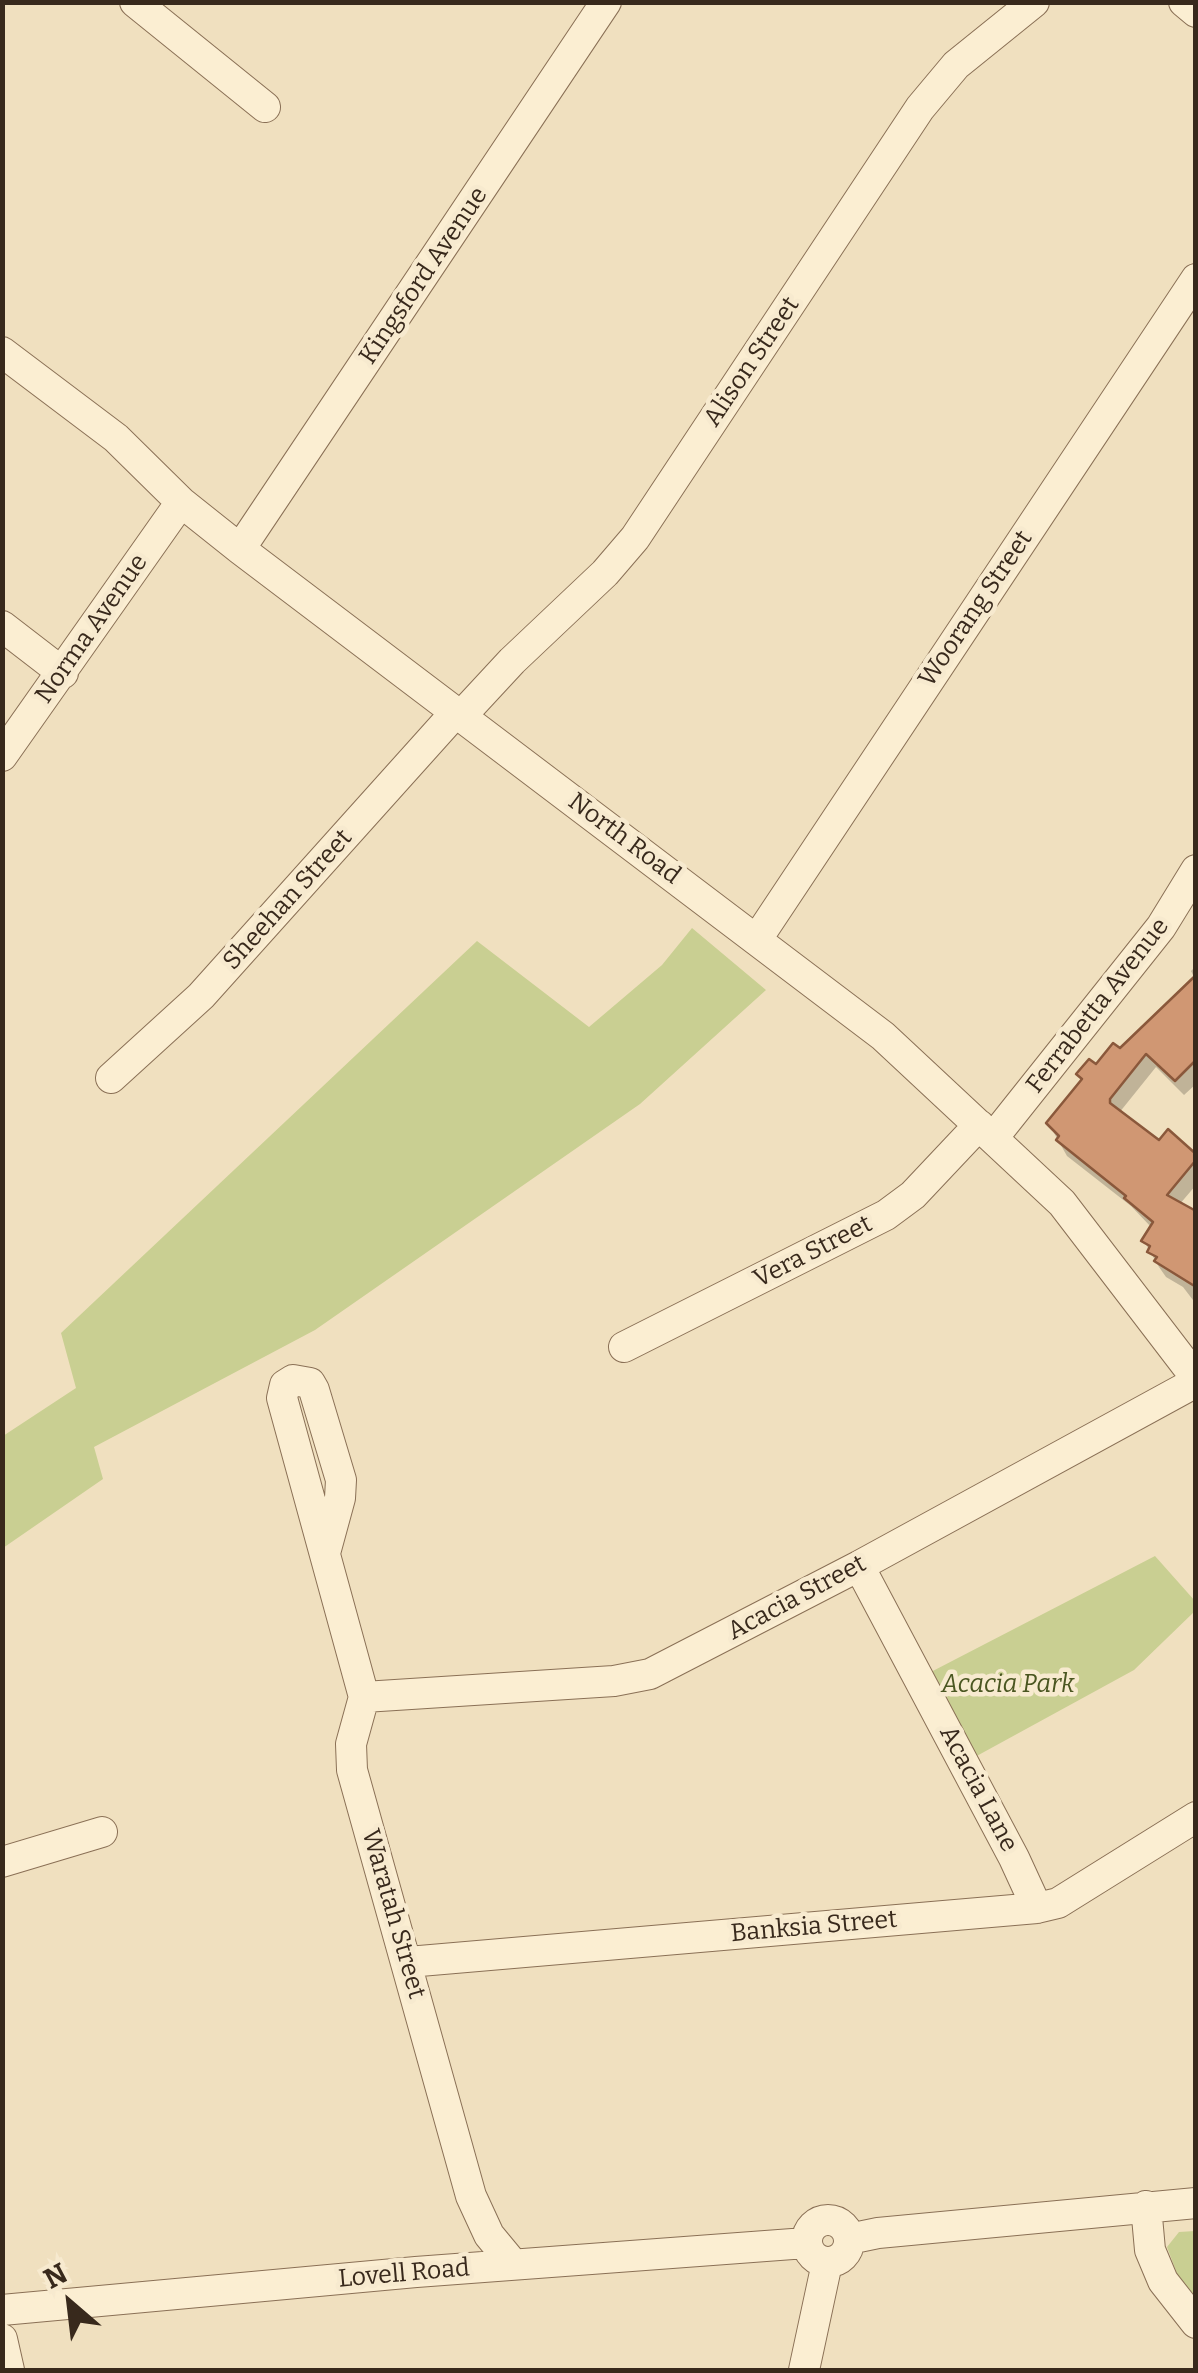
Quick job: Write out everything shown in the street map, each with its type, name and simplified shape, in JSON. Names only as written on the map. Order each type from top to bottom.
[{"type":"street","points":[[134,2],[266,108]]},
{"type":"street","name":"Kingsford Avenue","points":[[240,549],[606,2]]},
{"type":"street","name":"Alison Street","points":[[459,714],[635,538],[920,108],[956,65],[1034,2]]},
{"type":"street","points":[[1184,2],[1196,12]]},
{"type":"street","name":"Woorang Street","points":[[757,939],[1196,278]]},
{"type":"street","name":"North Road","points":[[2,352],[116,438],[181,502],[240,549],[883,1036],[1062,1203],[1196,1380]]},
{"type":"street","name":"Norma Avenue","points":[[2,756],[181,502]]},
{"type":"street","points":[[2,626],[63,673]]},
{"type":"street","name":"Sheehan Street","points":[[111,1078],[201,996],[459,714]]},
{"type":"street","name":"Ferrabetta Avenue","points":[[986,1131],[1168,918],[1196,870]]},
{"type":"street","name":"Vera Street","points":[[624,1347],[886,1215],[986,1131]]},
{"type":"street","points":[[325,1553],[341,1480],[314,1390],[302,1379],[293,1380],[285,1385],[282,1398],[364,1697]]},
{"type":"street","name":"Acacia Street","points":[[364,1697],[614,1680],[650,1674],[859,1566],[1196,1380]]},
{"type":"street","name":"Acacia Lane","points":[[859,1566],[1037,1908]]},
{"type":"street","name":"Waratah Street","points":[[364,1697],[351,1744],[352,1770],[471,2196],[489,2235],[513,2264]]},
{"type":"street","name":"Banksia Street","points":[[408,1962],[1037,1908],[1058,1903],[1196,1817]]},
{"type":"street","points":[[2,1862],[102,1832]]},
{"type":"street","points":[[1196,2203],[1146,2206],[1150,2250],[1163,2281],[1196,2323]]},
{"type":"street","name":"Lovell Road","points":[[2,2310],[513,2264],[817,2253],[812,2227],[826,2220],[842,2226],[849,2239],[1146,2206]]},
{"type":"street","points":[[804,2370],[817,2253]]},
{"type":"street","points":[[2,2339],[10,2370]]},
{"type":"green space","points":[[692,928],[766,990],[640,1104],[315,1330],[94,1447],[103,1479],[3,1548],[3,1436],[76,1388],[61,1333],[477,941],[589,1027],[662,965]]},
{"type":"green space","name":"Acacia Park","points":[[1155,1556],[1195,1601],[1195,1611],[1134,1670],[973,1758],[927,1674]]},
{"type":"green space","points":[[1195,2231],[1195,2300],[1179,2279],[1167,2247],[1179,2232]]},
{"type":"building","points":[[1196,975],[1196,1060],[1175,1081],[1146,1054],[1110,1103],[1159,1140],[1168,1129],[1196,1154],[1196,1160],[1167,1195],[1196,1211],[1196,1287],[1154,1261],[1157,1257],[1147,1252],[1150,1246],[1141,1241],[1153,1222],[1056,1140],[1059,1136],[1046,1123],[1082,1079],[1076,1074],[1089,1059],[1096,1064],[1113,1043],[1120,1048]]}]
